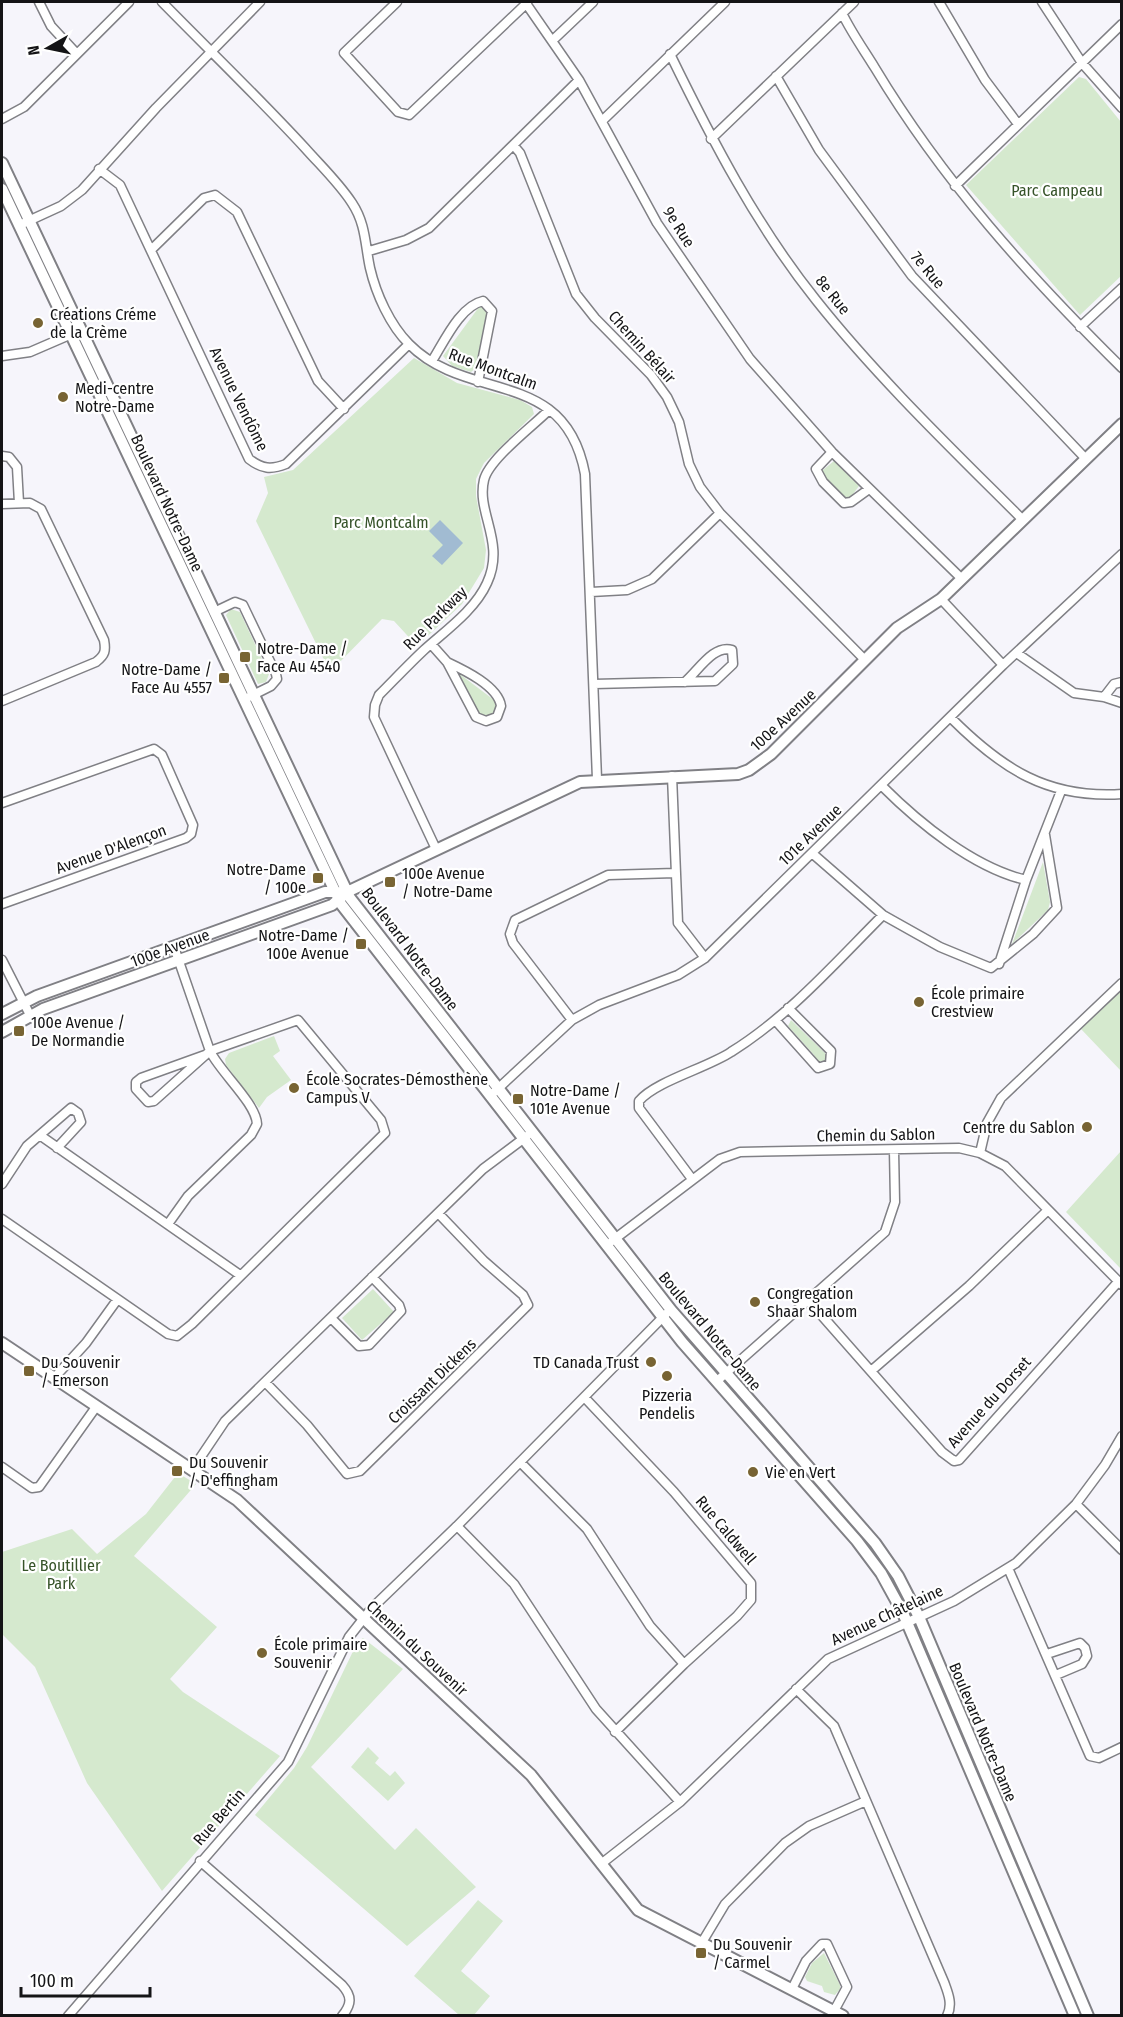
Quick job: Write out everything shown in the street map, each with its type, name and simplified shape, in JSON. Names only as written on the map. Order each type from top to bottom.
[{"type":"street","points":[[39,2],[51,26],[76,53]]},
{"type":"street","points":[[2,119],[24,107],[129,2]]},
{"type":"street","name":"Rue Montcalm","points":[[162,2],[265,105],[344,191],[359,214],[369,251],[371,273],[382,302],[409,344],[455,374],[527,395],[549,410],[568,430],[582,459],[591,592],[597,779]]},
{"type":"street","points":[[24,223],[61,206],[82,190],[210,51],[260,2]]},
{"type":"street","points":[[397,2],[344,53],[398,112],[405,115],[412,114],[526,2]]},
{"type":"street","name":"9e Rue","points":[[526,2],[553,40],[603,120],[657,223],[750,359],[832,452],[962,579]]},
{"type":"street","points":[[553,40],[593,2]]},
{"type":"street","points":[[603,120],[725,2]]},
{"type":"street","points":[[711,139],[854,2]]},
{"type":"street","points":[[939,2],[985,80],[1018,124]]},
{"type":"street","points":[[1042,2],[1082,63],[1122,108]]},
{"type":"street","points":[[842,13],[898,107],[955,186],[1028,272],[1122,368]]},
{"type":"street","points":[[955,186],[1122,24]]},
{"type":"street","name":"8e Rue","points":[[670,54],[711,139],[774,242],[816,300],[867,359],[1022,519]]},
{"type":"street","name":"7e Rue","points":[[776,76],[819,150],[912,276],[1086,459]]},
{"type":"street","points":[[369,251],[406,240],[429,228],[579,80]]},
{"type":"street","name":"Chemin Bélair","points":[[514,146],[520,153],[576,294],[595,318],[651,375],[668,397],[679,422],[690,464],[700,487],[720,513],[865,660]]},
{"type":"street","name":"Boulevard Notre-Dame","points":[[2,162],[24,223],[340,895],[717,1381],[867,1553],[890,1587],[1075,2016]]},
{"type":"street","name":"Avenue Vendôme","points":[[99,169],[120,184],[249,459],[267,469],[286,464],[409,344]]},
{"type":"street","name":"Boulevard Notre-Dame","points":[[2,189],[24,223]]},
{"type":"street","points":[[151,250],[204,198],[215,195],[225,201],[237,212],[318,381],[344,409]]},
{"type":"street","points":[[1080,327],[1122,288]]},
{"type":"street","points":[[432,361],[459,320],[474,303],[483,301],[492,311],[478,382]]},
{"type":"street","points":[[2,356],[30,352],[76,332]]},
{"type":"street","name":"Boulevard Notre-Dame","points":[[76,332],[214,612],[248,697]]},
{"type":"street","name":"Rue Parkway","points":[[436,849],[374,717],[375,705],[379,695],[477,598],[492,569],[495,549],[484,496],[484,480],[491,466],[549,410]]},
{"type":"street","name":"100e Avenue","points":[[2,1032],[30,1015],[328,907],[340,895],[580,782],[597,779],[738,774],[749,770],[771,754],[897,628],[941,600],[1122,424]]},
{"type":"street","points":[[832,452],[816,469],[823,482],[844,503],[851,502],[869,489]]},
{"type":"street","points":[[2,456],[9,457],[17,467],[19,502]]},
{"type":"street","points":[[2,504],[30,503],[41,509],[104,640],[106,650],[103,657],[96,662],[2,701]]},
{"type":"street","points":[[591,592],[627,590],[652,579],[720,513]]},
{"type":"street","name":"101e Avenue","points":[[495,1092],[572,1020],[599,1005],[678,975],[705,958],[1003,665],[1018,654],[1122,554]]},
{"type":"street","points":[[941,600],[1003,665]]},
{"type":"street","points":[[214,612],[234,603],[242,604],[277,680],[271,686],[248,697]]},
{"type":"street","points":[[431,644],[447,662],[476,717],[486,721],[497,717],[501,706],[498,696],[464,670],[447,662]]},
{"type":"street","points":[[594,684],[685,682],[715,681],[733,664],[732,650],[726,648],[718,650],[685,682]]},
{"type":"street","points":[[1018,654],[1074,693],[1104,697],[1122,703]]},
{"type":"street","points":[[1104,697],[1114,684],[1122,682]]},
{"type":"street","points":[[951,718],[1000,762],[1061,791],[1093,796],[1122,794]]},
{"type":"street","name":"Avenue D'Alençon","points":[[2,803],[154,749],[162,755],[193,825],[191,834],[186,838],[2,904]]},
{"type":"street","points":[[672,776],[678,923],[705,958]]},
{"type":"street","points":[[882,786],[933,832],[986,863],[1026,880]]},
{"type":"street","points":[[999,964],[1026,880],[1061,791]]},
{"type":"street","points":[[813,854],[884,915],[940,947],[978,965],[991,968],[999,964],[1057,908],[1045,835]]},
{"type":"street","points":[[572,1020],[513,943],[510,934],[515,920],[608,875],[675,873]]},
{"type":"street","name":"100e Avenue","points":[[2,1014],[23,1002],[325,892],[340,895]]},
{"type":"street","points":[[692,1179],[639,1108],[639,1101],[677,1078],[730,1054],[776,1021],[884,915]]},
{"type":"street","points":[[168,1224],[188,1196],[256,1128],[254,1112],[207,1053],[174,947]]},
{"type":"street","points":[[2,960],[30,1015]]},
{"type":"street","points":[[980,1153],[987,1123],[1001,1098],[1122,982]]},
{"type":"street","points":[[776,1021],[818,1068],[830,1064],[831,1051],[788,1008]]},
{"type":"street","points":[[2,1219],[168,1334],[177,1336],[385,1133],[381,1120],[298,1020],[207,1053],[141,1078],[136,1082],[136,1089],[148,1102],[154,1101],[207,1053]]},
{"type":"street","points":[[2,1184],[27,1146],[71,1108],[78,1113],[81,1122],[57,1148]]},
{"type":"street","points":[[192,1470],[223,1424],[265,1382],[483,1169],[528,1135]]},
{"type":"street","points":[[41,1136],[240,1275]]},
{"type":"street","name":"Chemin du Sablon","points":[[611,1242],[720,1159],[740,1152],[959,1148],[980,1153],[1005,1166],[1120,1283]]},
{"type":"street","points":[[717,1381],[885,1232],[895,1202],[894,1150]]},
{"type":"street","points":[[871,1371],[969,1286],[1048,1210]]},
{"type":"street","name":"Croissant Dickens","points":[[265,1382],[307,1425],[348,1474],[358,1473],[396,1437],[528,1305],[523,1295],[484,1261],[438,1213]]},
{"type":"street","points":[[331,1318],[361,1347],[367,1346],[400,1314],[401,1309],[372,1277]]},
{"type":"street","name":"Avenue du Dorset","points":[[809,1301],[942,1452],[954,1461],[959,1460],[1120,1283]]},
{"type":"street","points":[[54,1378],[86,1343],[117,1299]]},
{"type":"street","name":"Boulevard Notre-Dame","points":[[667,1314],[726,1373],[875,1543],[898,1576],[919,1617],[1088,2016]]},
{"type":"street","name":"Rue Bertin","points":[[68,2016],[291,1757],[348,1641],[363,1618],[667,1314]]},
{"type":"street","name":"Chemin du Souvenir","points":[[2,1343],[237,1500],[531,1775],[640,1912],[839,2013],[847,1987],[827,1944],[822,1944],[808,1958],[792,1989]]},
{"type":"street","name":"Rue Caldwell","points":[[585,1398],[674,1492],[751,1583],[751,1600],[744,1608],[615,1732]]},
{"type":"street","points":[[2,1467],[32,1488],[39,1487],[96,1407]]},
{"type":"street","name":"Avenue Châtelaine","points":[[601,1864],[680,1802],[796,1689],[835,1655],[963,1596],[1008,1568],[1037,1544],[1077,1504],[1105,1466],[1122,1436]]},
{"type":"street","points":[[520,1462],[587,1529],[650,1626],[684,1664]]},
{"type":"street","points":[[1077,1504],[1122,1550]]},
{"type":"street","points":[[457,1526],[514,1584],[596,1709],[680,1802]]},
{"type":"street","points":[[1008,1568],[1090,1756],[1099,1758],[1122,1747]]},
{"type":"street","points":[[1047,1653],[1071,1643],[1080,1643],[1085,1648],[1087,1656],[1082,1664],[1056,1675]]},
{"type":"street","points":[[796,1689],[834,1726],[950,1996],[950,2010],[947,2016]]},
{"type":"street","points":[[701,1944],[729,1898],[785,1844],[809,1826],[866,1801]]},
{"type":"street","points":[[200,1861],[342,1985],[350,1998],[350,2006],[342,2016]]},
{"type":"green space","name":"Parc Campeau","points":[[1079,77],[1086,79],[1121,122],[1121,276],[1080,315],[966,185]]},
{"type":"green space","points":[[479,307],[483,307],[487,312],[476,368],[471,372],[452,366],[443,356]]},
{"type":"green space","name":"Parc Montcalm","points":[[414,358],[457,383],[520,400],[532,407],[534,414],[484,463],[476,479],[476,496],[486,550],[484,568],[462,604],[417,646],[394,621],[382,619],[330,672],[256,521],[268,493],[264,477],[293,470]]},
{"type":"green space","points":[[834,461],[859,486],[850,498],[845,498],[823,475],[823,470]]},
{"type":"green space","points":[[231,609],[240,612],[269,674],[266,682],[258,684],[247,660],[250,659],[248,655],[245,656],[226,615]]},
{"type":"green space","points":[[457,672],[494,700],[496,706],[494,713],[487,717],[478,713]]},
{"type":"green space","points":[[1043,862],[1050,902],[1048,910],[1012,944]]},
{"type":"green space","points":[[1121,991],[1121,1071],[1081,1029]]},
{"type":"green space","points":[[791,1020],[826,1054],[825,1062],[816,1061],[814,1055],[788,1026]]},
{"type":"green space","points":[[274,1036],[280,1051],[273,1056],[291,1080],[267,1097],[259,1108],[226,1065],[225,1059],[229,1053]]},
{"type":"green space","points":[[1121,1151],[1121,1269],[1066,1212]]},
{"type":"green space","points":[[373,1289],[394,1312],[362,1340],[342,1318]]},
{"type":"green space","name":"Le Boutillier Park","points":[[178,1473],[196,1484],[134,1556],[217,1627],[170,1679],[183,1692],[280,1756],[162,1891],[87,1783],[35,1667],[2,1634],[2,1552],[72,1529],[97,1554],[146,1514]]},
{"type":"green space","points":[[363,1638],[403,1669],[311,1767],[395,1850],[416,1828],[476,1887],[407,1946],[255,1815],[294,1768],[307,1747],[357,1643]]},
{"type":"green space","points":[[368,1747],[379,1758],[375,1763],[390,1776],[395,1771],[405,1783],[388,1801],[351,1767]]},
{"type":"green space","points":[[478,1900],[503,1921],[461,1971],[490,1996],[474,2015],[459,2015],[414,1976]]},
{"type":"green space","points":[[824,1953],[840,1985],[835,1995],[824,1992],[822,1986],[807,1981],[805,1977],[812,1963]]},
{"type":"water","points":[[440,520],[463,543],[442,565],[432,556],[443,545],[429,531]]},
{"type":"place","name":"Créations Créme de la Crème","points":[[38,323]]},
{"type":"place","name":"Medi-centre Notre-Dame","points":[[63,397]]},
{"type":"place","name":"Notre-Dame / Face Au 4540","points":[[245,657]]},
{"type":"place","name":"Notre-Dame / Face Au 4557","points":[[224,678]]},
{"type":"place","name":"Notre-Dame / 100e","points":[[318,878]]},
{"type":"place","name":"100e Avenue / Notre-Dame","points":[[390,882]]},
{"type":"place","name":"Notre-Dame / 100e Avenue","points":[[361,944]]},
{"type":"place","name":"École primaire Crestview","points":[[919,1002]]},
{"type":"place","name":"100e Avenue / De Normandie","points":[[19,1031]]},
{"type":"place","name":"École Socrates-Démosthène Campus V","points":[[294,1088]]},
{"type":"place","name":"Notre-Dame / 101e Avenue","points":[[518,1099]]},
{"type":"place","name":"Centre du Sablon","points":[[1087,1127]]},
{"type":"place","name":"Congregation Shaar Shalom","points":[[755,1302]]},
{"type":"place","name":"TD Canada Trust","points":[[651,1362]]},
{"type":"place","name":"Du Souvenir / Emerson","points":[[29,1371]]},
{"type":"place","name":"Pizzeria Pendelis","points":[[667,1376]]},
{"type":"place","name":"Du Souvenir / D'effingham","points":[[177,1471]]},
{"type":"place","name":"Vie en Vert","points":[[753,1472]]},
{"type":"place","name":"École primaire Souvenir","points":[[262,1653]]},
{"type":"place","name":"Du Souvenir / Carmel","points":[[701,1953]]}]
